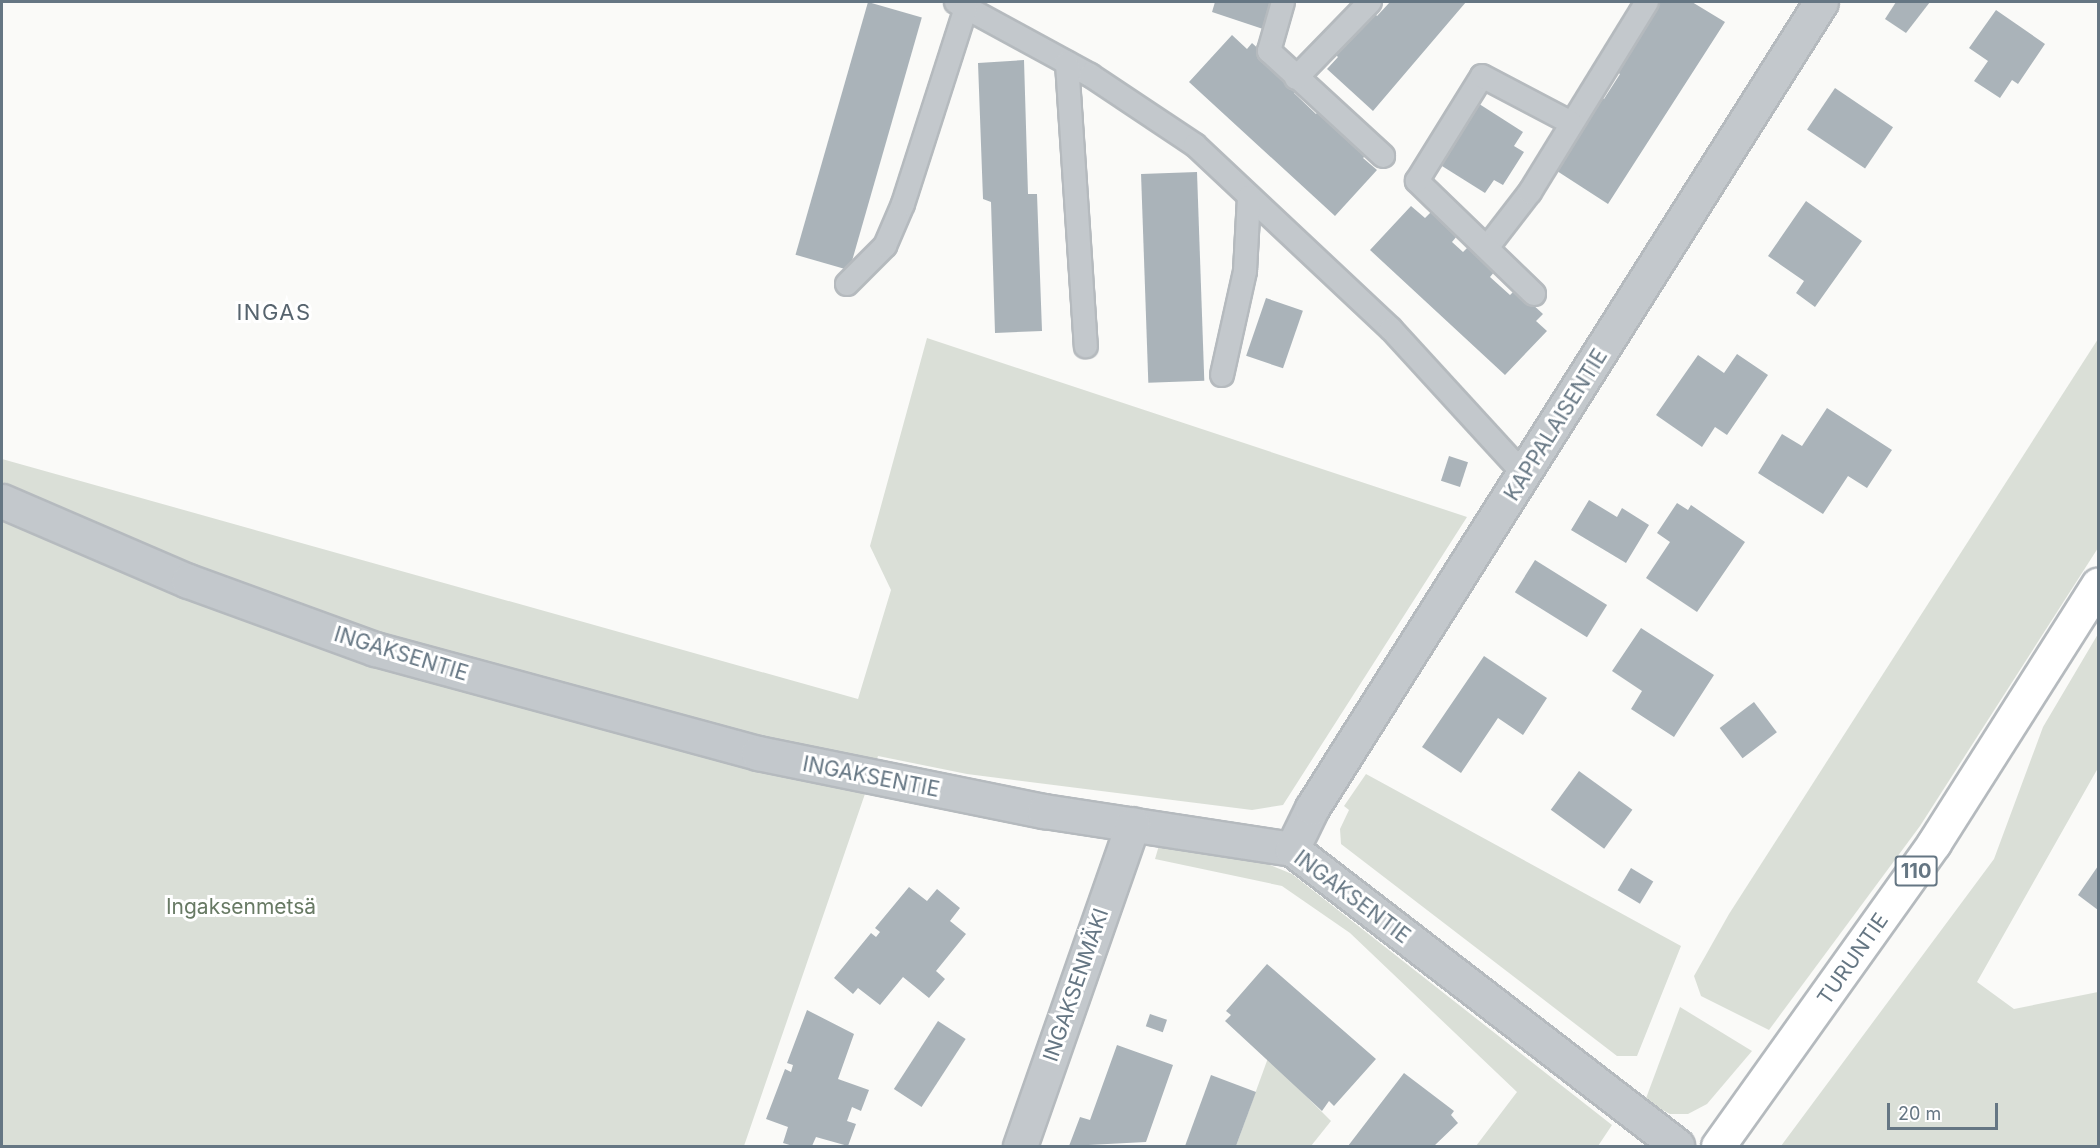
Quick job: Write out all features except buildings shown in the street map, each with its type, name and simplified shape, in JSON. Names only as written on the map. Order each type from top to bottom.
[{"type":"main road","name":"TURUNTIE","points":[[1718,1146],[1941,834],[2098,585]]},
{"type":"street","name":"KAPPALAISENTIE","points":[[1292,849],[1312,808],[1525,475],[1821,2]]},
{"type":"street","name":"INGAKSENTIE","points":[[2,501],[188,581],[375,649],[803,764],[1133,824],[1292,849],[1677,1146]]},
{"type":"street","name":"INGAKSENMÄKI","points":[[1020,1146],[1133,824]]},
{"type":"lane","points":[[1283,2],[1269,51],[1383,156]]},
{"type":"lane","points":[[1296,78],[1370,2]]},
{"type":"lane","points":[[1489,245],[1530,192],[1647,2]]},
{"type":"lane","points":[[847,284],[885,246],[898,214],[961,5],[1142,106],[1249,197],[1391,329],[1525,475]]},
{"type":"lane","points":[[1067,63],[1086,346]]},
{"type":"lane","points":[[1534,294],[1489,245],[1417,181],[1482,76],[1571,123]]},
{"type":"lane","points":[[1222,375],[1245,271],[1249,197]]},
{"type":"green space","name":"Ingaksenmetsä","points":[[927,338],[1467,517],[1283,805],[1252,810],[967,774],[878,756],[744,1146],[2,1146],[2,459],[858,699],[891,590],[870,546]]},
{"type":"green space","points":[[2098,339],[2098,548],[1920,826],[1769,1030],[1701,996],[1694,976],[1729,914]]},
{"type":"green space","points":[[2098,634],[2098,768],[1977,982],[2014,1009],[2098,992],[2098,1146],[1781,1146],[1994,859],[2043,727]]},
{"type":"green space","points":[[1366,774],[1681,946],[1637,1056],[1617,1056],[1341,844],[1340,829],[1349,810],[1344,806]]},
{"type":"green space","points":[[1160,842],[1258,860],[1292,874],[1612,1125],[1598,1146],[1476,1146],[1517,1092],[1350,933],[1282,886],[1155,859]]},
{"type":"green space","points":[[1680,1007],[1752,1051],[1707,1104],[1688,1114],[1670,1114],[1645,1101]]},
{"type":"green space","points":[[1268,1058],[1331,1121],[1311,1146],[1236,1146]]},
{"type":"district","name":"INGAS","points":[[274,313]]}]
